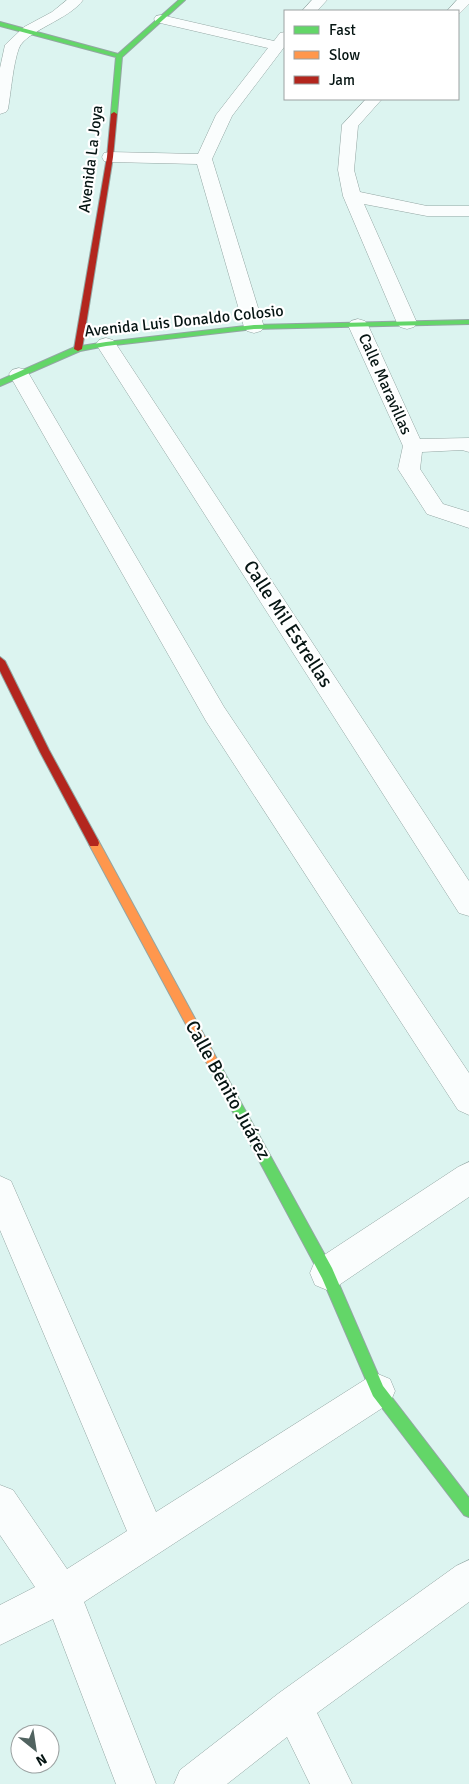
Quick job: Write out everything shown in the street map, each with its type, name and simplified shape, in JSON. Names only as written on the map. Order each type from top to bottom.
[{"type":"main road","points":[[0,24],[29,30],[119,56],[182,0]]},
{"type":"main road","name":"Avenida La Joya","points":[[78,349],[110,157],[119,56]]},
{"type":"main road","name":"Avenida Luis Donaldo Colosio","points":[[10,378],[78,349],[106,344],[254,327],[469,322]]},
{"type":"main road","name":"Calle Benito Juárez","points":[[0,661],[44,752],[328,1273],[378,1391],[469,1510]]},
{"type":"street","points":[[0,109],[12,45],[29,30],[57,15],[76,0]]},
{"type":"street","points":[[310,10],[320,0]]},
{"type":"street","points":[[455,10],[465,0]]},
{"type":"street","points":[[161,19],[281,41],[224,115],[204,159],[254,327]]},
{"type":"street","points":[[373,100],[350,125],[346,170],[352,196],[407,323]]},
{"type":"street","points":[[110,157],[204,159]]},
{"type":"street","points":[[352,196],[427,211],[469,211]]},
{"type":"street","name":"Calle Maravillas","points":[[358,325],[413,446],[464,442],[469,445]]},
{"type":"street","name":"Calle Mil Estrellas","points":[[106,344],[469,904]]},
{"type":"street","points":[[10,378],[216,714],[469,1100]]},
{"type":"street","points":[[413,446],[409,469],[436,508],[469,520]]},
{"type":"street","points":[[328,1273],[469,1178]]},
{"type":"street","points":[[2,1204],[149,1539]]},
{"type":"street","points":[[0,1626],[62,1594],[378,1391]]},
{"type":"street","points":[[0,1502],[62,1594],[136,1784]]},
{"type":"street","points":[[194,1784],[293,1707],[469,1579]]},
{"type":"street","points":[[293,1707],[332,1784]]},
{"type":"traffic: fast","points":[[114,114],[119,56],[182,0]]},
{"type":"traffic: fast","points":[[0,24],[119,56]]},
{"type":"traffic: fast","points":[[0,383],[78,349],[106,344],[254,327],[469,322]]},
{"type":"traffic: fast","points":[[214,1065],[327,1273],[378,1391],[469,1510]]},
{"type":"traffic: slow","points":[[94,843],[214,1065]]},
{"type":"traffic: jam","points":[[78,349],[110,157],[114,114]]},
{"type":"traffic: jam","points":[[0,661],[45,752],[94,843]]}]
